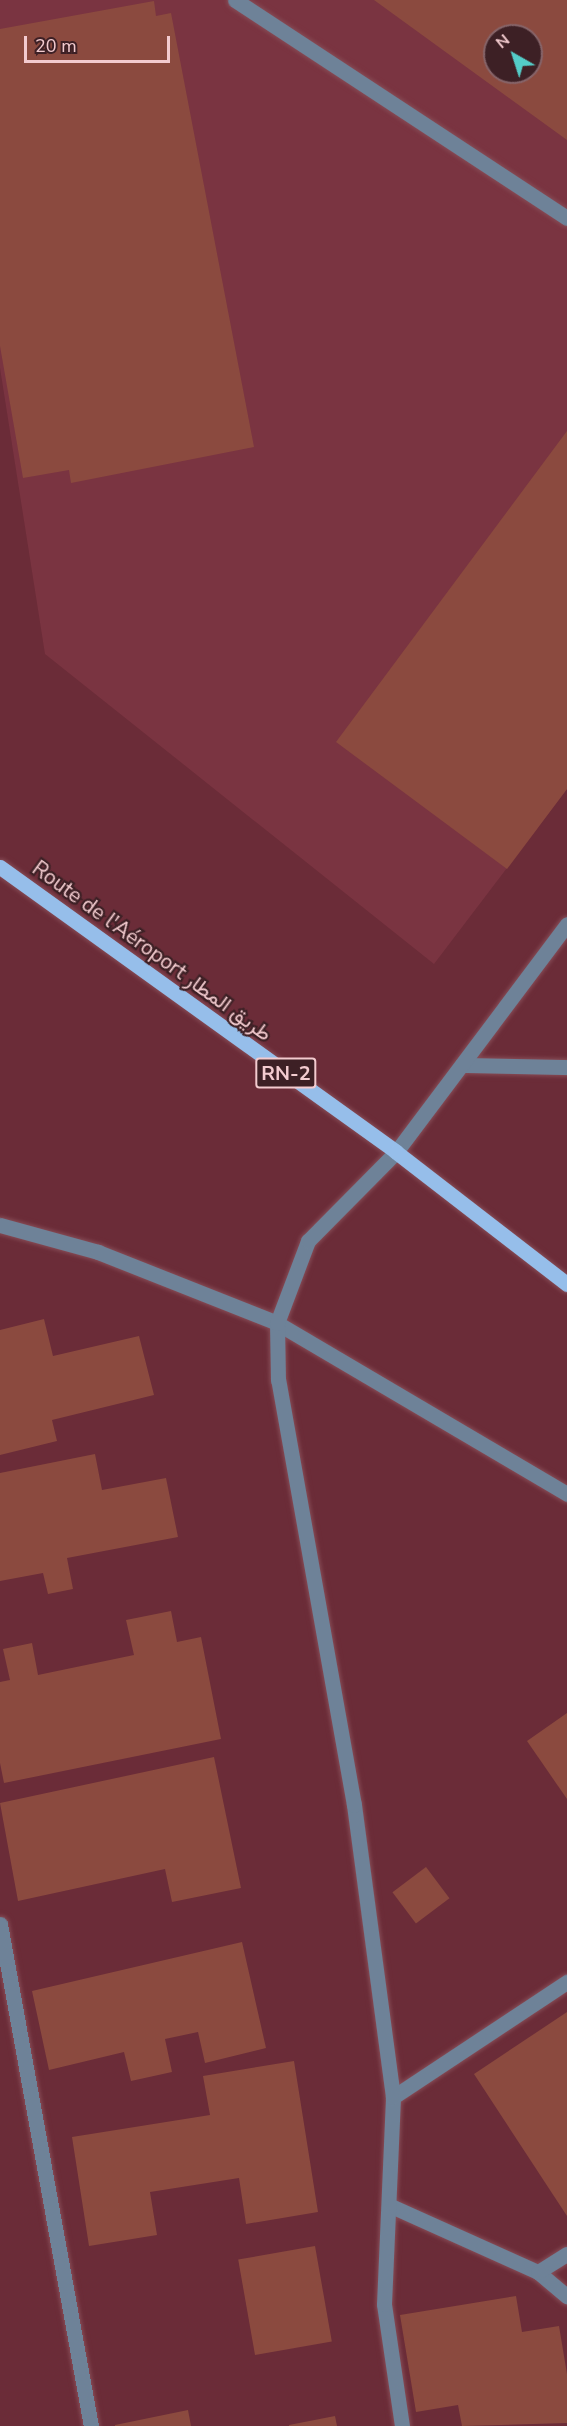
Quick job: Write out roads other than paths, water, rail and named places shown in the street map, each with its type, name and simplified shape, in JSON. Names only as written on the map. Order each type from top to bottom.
[{"type":"main road","name":"Route de l'Aéroport طريق المطار","points":[[0,867],[396,1152],[567,1284]]},
{"type":"street","points":[[235,0],[567,218]]},
{"type":"street","points":[[402,2426],[384,2304],[391,2206],[393,2097],[354,1805],[278,1380],[278,1323],[308,1241],[396,1152],[567,924]]},
{"type":"street","points":[[462,1065],[567,1067]]},
{"type":"street","points":[[0,1225],[98,1252],[278,1323],[567,1494]]},
{"type":"street","points":[[0,1924],[91,2426]]},
{"type":"street","points":[[393,2097],[567,1982]]},
{"type":"street","points":[[391,2206],[538,2272],[567,2296]]},
{"type":"street","points":[[538,2272],[567,2254]]}]
